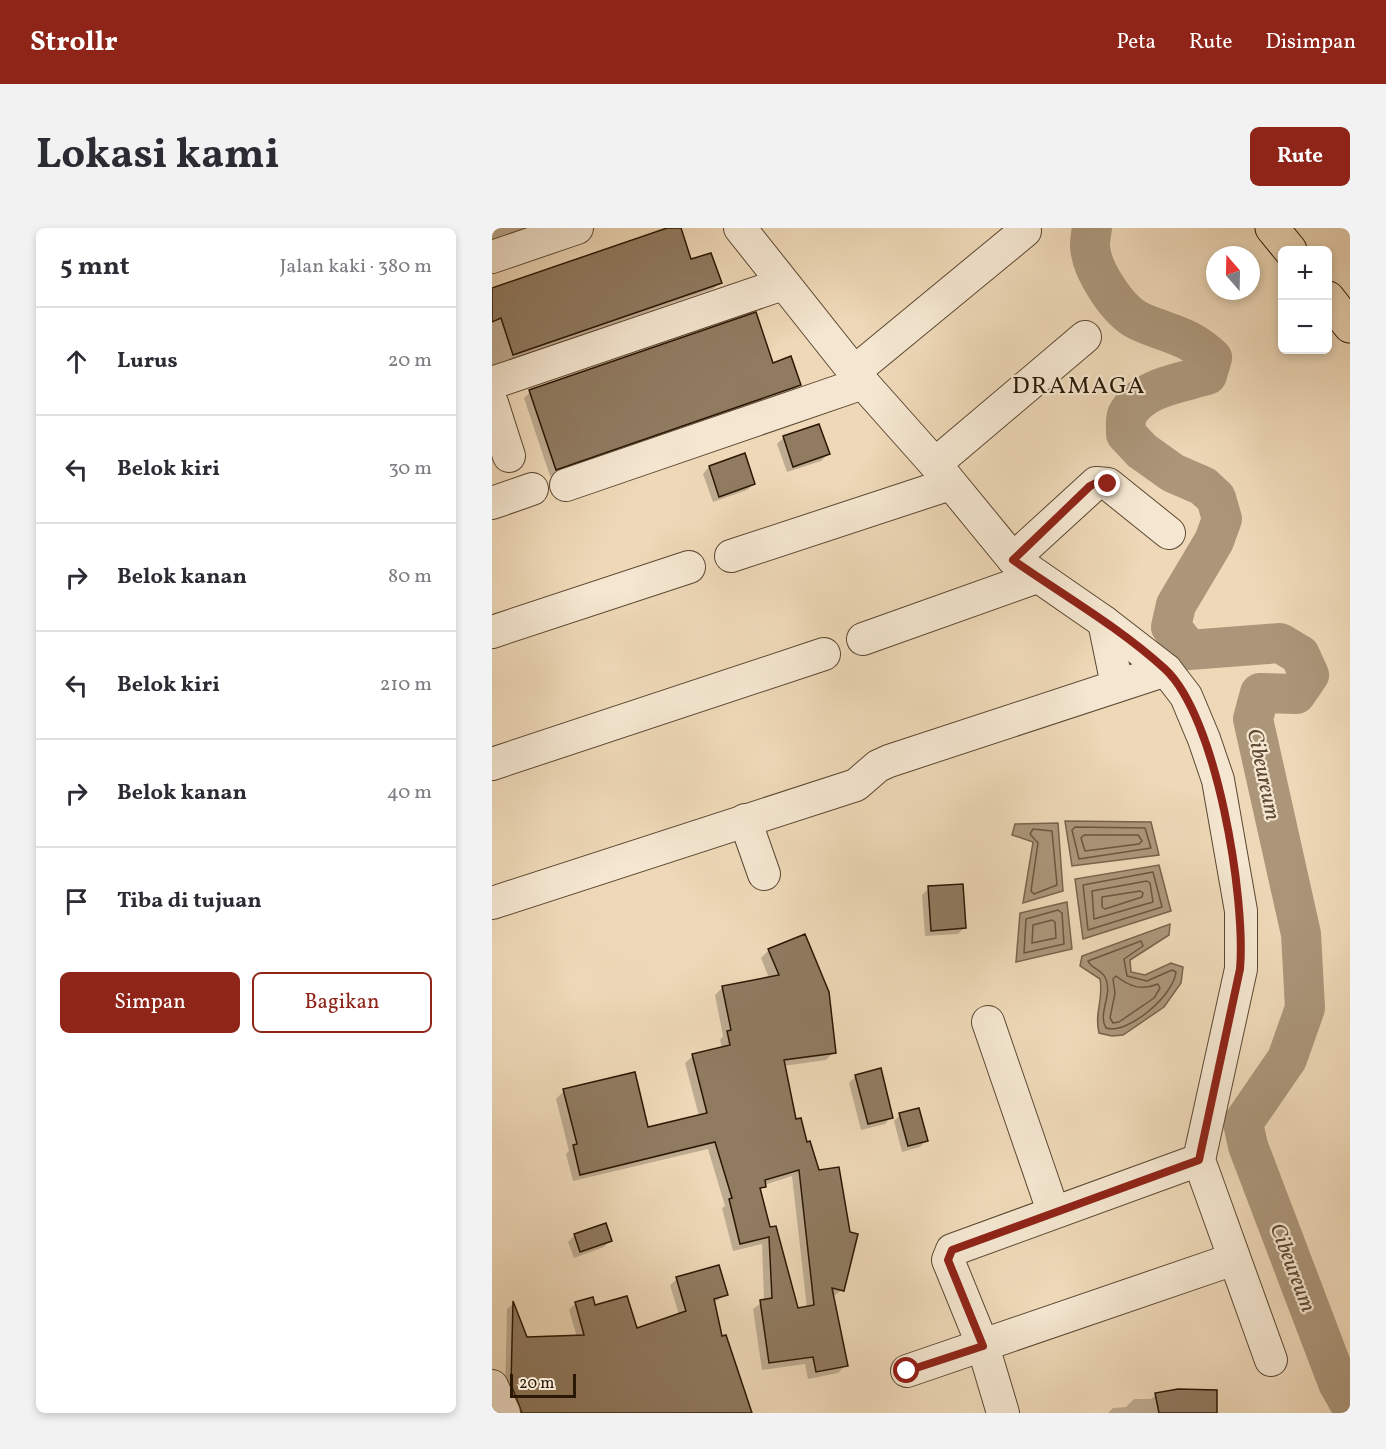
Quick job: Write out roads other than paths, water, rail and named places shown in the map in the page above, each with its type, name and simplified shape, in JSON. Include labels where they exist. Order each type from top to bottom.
[{"type":"main road","points":[[1272,228],[1287,246]]},
{"type":"main road","points":[[1330,300],[1350,326]]},
{"type":"street","points":[[492,257],[577,228]]},
{"type":"street","points":[[740,228],[859,377],[1025,568],[1104,622],[1166,670],[1191,706],[1211,758],[1241,911],[1240,969],[1199,1160],[1271,1360]]},
{"type":"street","points":[[566,484],[859,377],[1024,231]]},
{"type":"street","points":[[492,383],[783,284]]},
{"type":"street","points":[[731,556],[943,474],[1085,337]]},
{"type":"street","points":[[492,403],[509,456]]},
{"type":"street","points":[[862,639],[1025,568],[1096,483],[1108,484],[1169,533]]},
{"type":"street","points":[[492,502],[532,489]]},
{"type":"street","points":[[492,632],[689,567]]},
{"type":"street","points":[[1104,622],[1117,685]]},
{"type":"street","points":[[492,764],[824,654]]},
{"type":"street","points":[[492,903],[856,785],[878,766],[889,761],[1166,670]]},
{"type":"street","points":[[745,820],[764,874]]},
{"type":"street","points":[[988,1022],[1053,1211]]},
{"type":"street","points":[[1003,1413],[983,1346],[948,1260],[952,1250],[1053,1211],[1199,1160]]},
{"type":"street","points":[[907,1371],[1234,1260]]},
{"type":"street","points":[[492,1386],[504,1413]]},
{"type":"water","points":[[1065,821],[1151,822],[1159,855],[1072,866]]},
{"type":"water","points":[[1058,823],[1063,891],[1023,903],[1033,842],[1012,835],[1015,824]]},
{"type":"water","points":[[1159,865],[1171,911],[1083,939],[1075,879]]},
{"type":"water","points":[[1067,902],[1072,949],[1016,962],[1020,913]]},
{"type":"water","points":[[1170,924],[1169,935],[1130,960],[1131,972],[1145,975],[1171,963],[1183,967],[1181,983],[1164,1007],[1123,1035],[1112,1036],[1099,1033],[1100,979],[1080,966],[1082,956]]},
{"type":"waterway","name":"Cibeureum","points":[[1092,228],[1090,246],[1095,266],[1107,289],[1123,308],[1139,321],[1195,344],[1212,358],[1207,375],[1152,392],[1133,406],[1126,419],[1126,434],[1142,451],[1173,473],[1203,486],[1216,498],[1222,519],[1214,541],[1176,605],[1171,627],[1189,650],[1280,643],[1300,655],[1309,675],[1296,694],[1260,693],[1253,719],[1301,934],[1305,1008],[1287,1059],[1243,1123],[1248,1146],[1338,1383],[1350,1404]]},
{"type":"district","name":"DRAMAGA","points":[[1079,385]]}]
